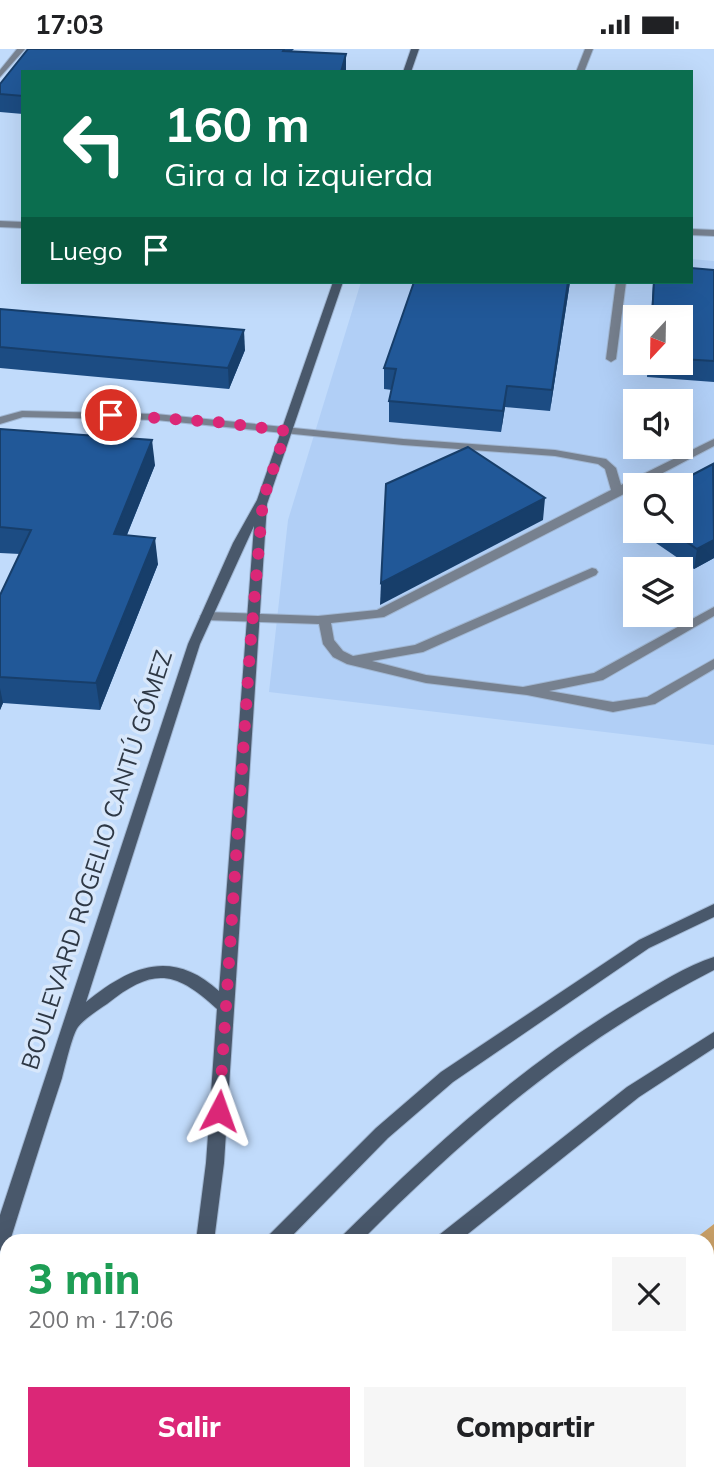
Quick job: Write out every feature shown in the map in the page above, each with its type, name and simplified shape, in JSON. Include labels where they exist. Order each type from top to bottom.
[{"type":"street","points":[[407,70],[415,49]]},
{"type":"street","name":"BOULEVARD ROGELIO CANTÚ GÓMEZ","points":[[3,1234],[194,644],[239,543],[263,500],[337,284]]},
{"type":"street","name":"BOULEVARD ROGELIO CANTÚ GÓMEZ","points":[[206,1234],[215,1163],[263,500]]},
{"type":"street","points":[[282,1234],[382,1133],[447,1077],[644,944],[714,910]]},
{"type":"street","points":[[356,1234],[447,1145],[557,1054],[671,983],[714,963]]},
{"type":"street","points":[[72,1024],[130,978],[149,972],[173,971],[188,976],[202,984],[226,1007]]},
{"type":"street","points":[[454,1234],[633,1092],[714,1039]]},
{"type":"lane","points":[[0,75],[21,49]]},
{"type":"lane","points":[[581,70],[589,49]]},
{"type":"lane","points":[[0,223],[21,225]]},
{"type":"lane","points":[[693,232],[714,233]]},
{"type":"lane","points":[[611,359],[621,284]]},
{"type":"lane","points":[[0,421],[22,414],[168,418],[587,457],[602,461],[610,468],[618,493]]},
{"type":"lane","points":[[206,616],[324,619],[380,614],[714,442]]},
{"type":"lane","points":[[352,661],[418,649],[592,572]]},
{"type":"lane","points":[[523,691],[598,677],[714,611]]},
{"type":"lane","points":[[324,619],[328,641],[338,655],[352,661],[426,679],[523,691],[613,707],[650,701],[714,663]]},
{"type":"shaded area","points":[[693,259],[714,261],[714,745],[269,692],[288,520],[360,284],[693,284]]},
{"type":"shaded area","points":[[714,1224],[714,1234],[701,1234]]},
{"type":"building","points":[[28,49],[284,49],[283,51],[346,54],[342,70],[21,70],[21,96],[0,94],[0,84]]},
{"type":"building","points":[[693,268],[714,270],[714,361],[693,360],[693,305],[653,305],[654,284],[693,284]]},
{"type":"building","points":[[413,284],[568,284],[552,390],[507,386],[503,411],[389,401],[396,369],[384,368]]},
{"type":"building","points":[[0,309],[244,330],[228,368],[0,347]]},
{"type":"building","points":[[0,429],[152,440],[114,534],[155,538],[96,683],[0,677],[0,595],[31,530],[0,527]]},
{"type":"building","points":[[468,447],[545,498],[381,583],[386,484]]},
{"type":"building","points":[[713,464],[714,540],[697,549],[688,543],[693,543],[693,474]]},
{"type":"route","points":[[111,415],[217,422],[286,431],[263,500],[250,649],[219,1111]]}]
